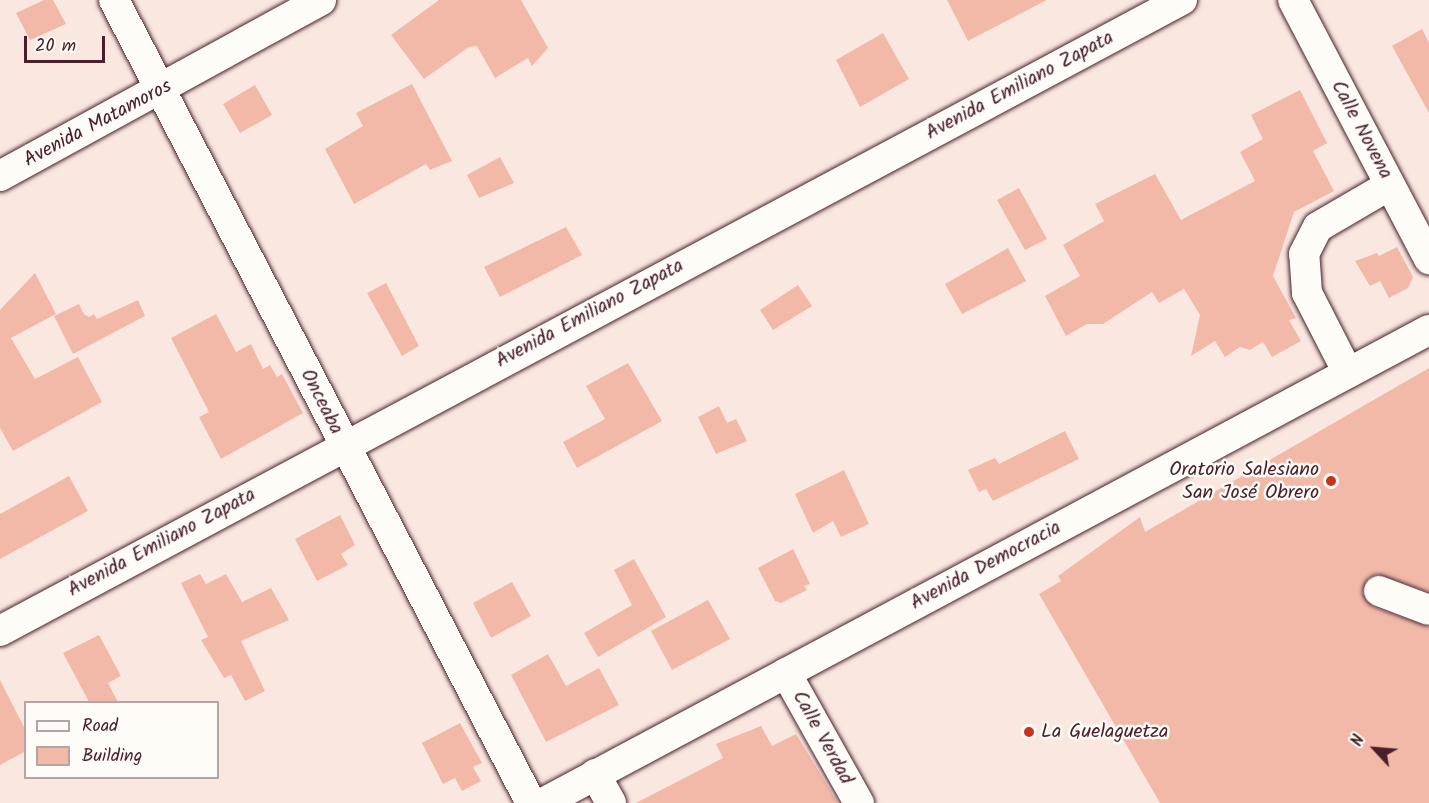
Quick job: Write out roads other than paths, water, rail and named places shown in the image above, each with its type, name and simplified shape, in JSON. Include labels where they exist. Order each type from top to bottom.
[{"type":"street","name":"Onceaba","points":[[114,0],[343,445],[531,803]]},
{"type":"street","name":"Avenida Matamoros","points":[[0,176],[161,91],[321,0]]},
{"type":"street","name":"Avenida Emiliano Zapata","points":[[0,631],[343,445],[1182,0]]},
{"type":"street","name":"Calle Novena","points":[[1293,0],[1429,259]]},
{"type":"street","points":[[1348,373],[1307,293],[1304,254],[1318,227],[1390,185]]},
{"type":"street","name":"Avenida Democracia","points":[[543,803],[1429,330]]},
{"type":"street","points":[[1379,591],[1429,610]]},
{"type":"street","name":"Calle Verdad","points":[[786,673],[859,803]]},
{"type":"street","points":[[595,774],[611,803]]},
{"type":"place","name":"Oratorio Salesiano San José Obrero","points":[[1331,481]]},
{"type":"place","name":"La Guelaguetza","points":[[1029,732]]}]
